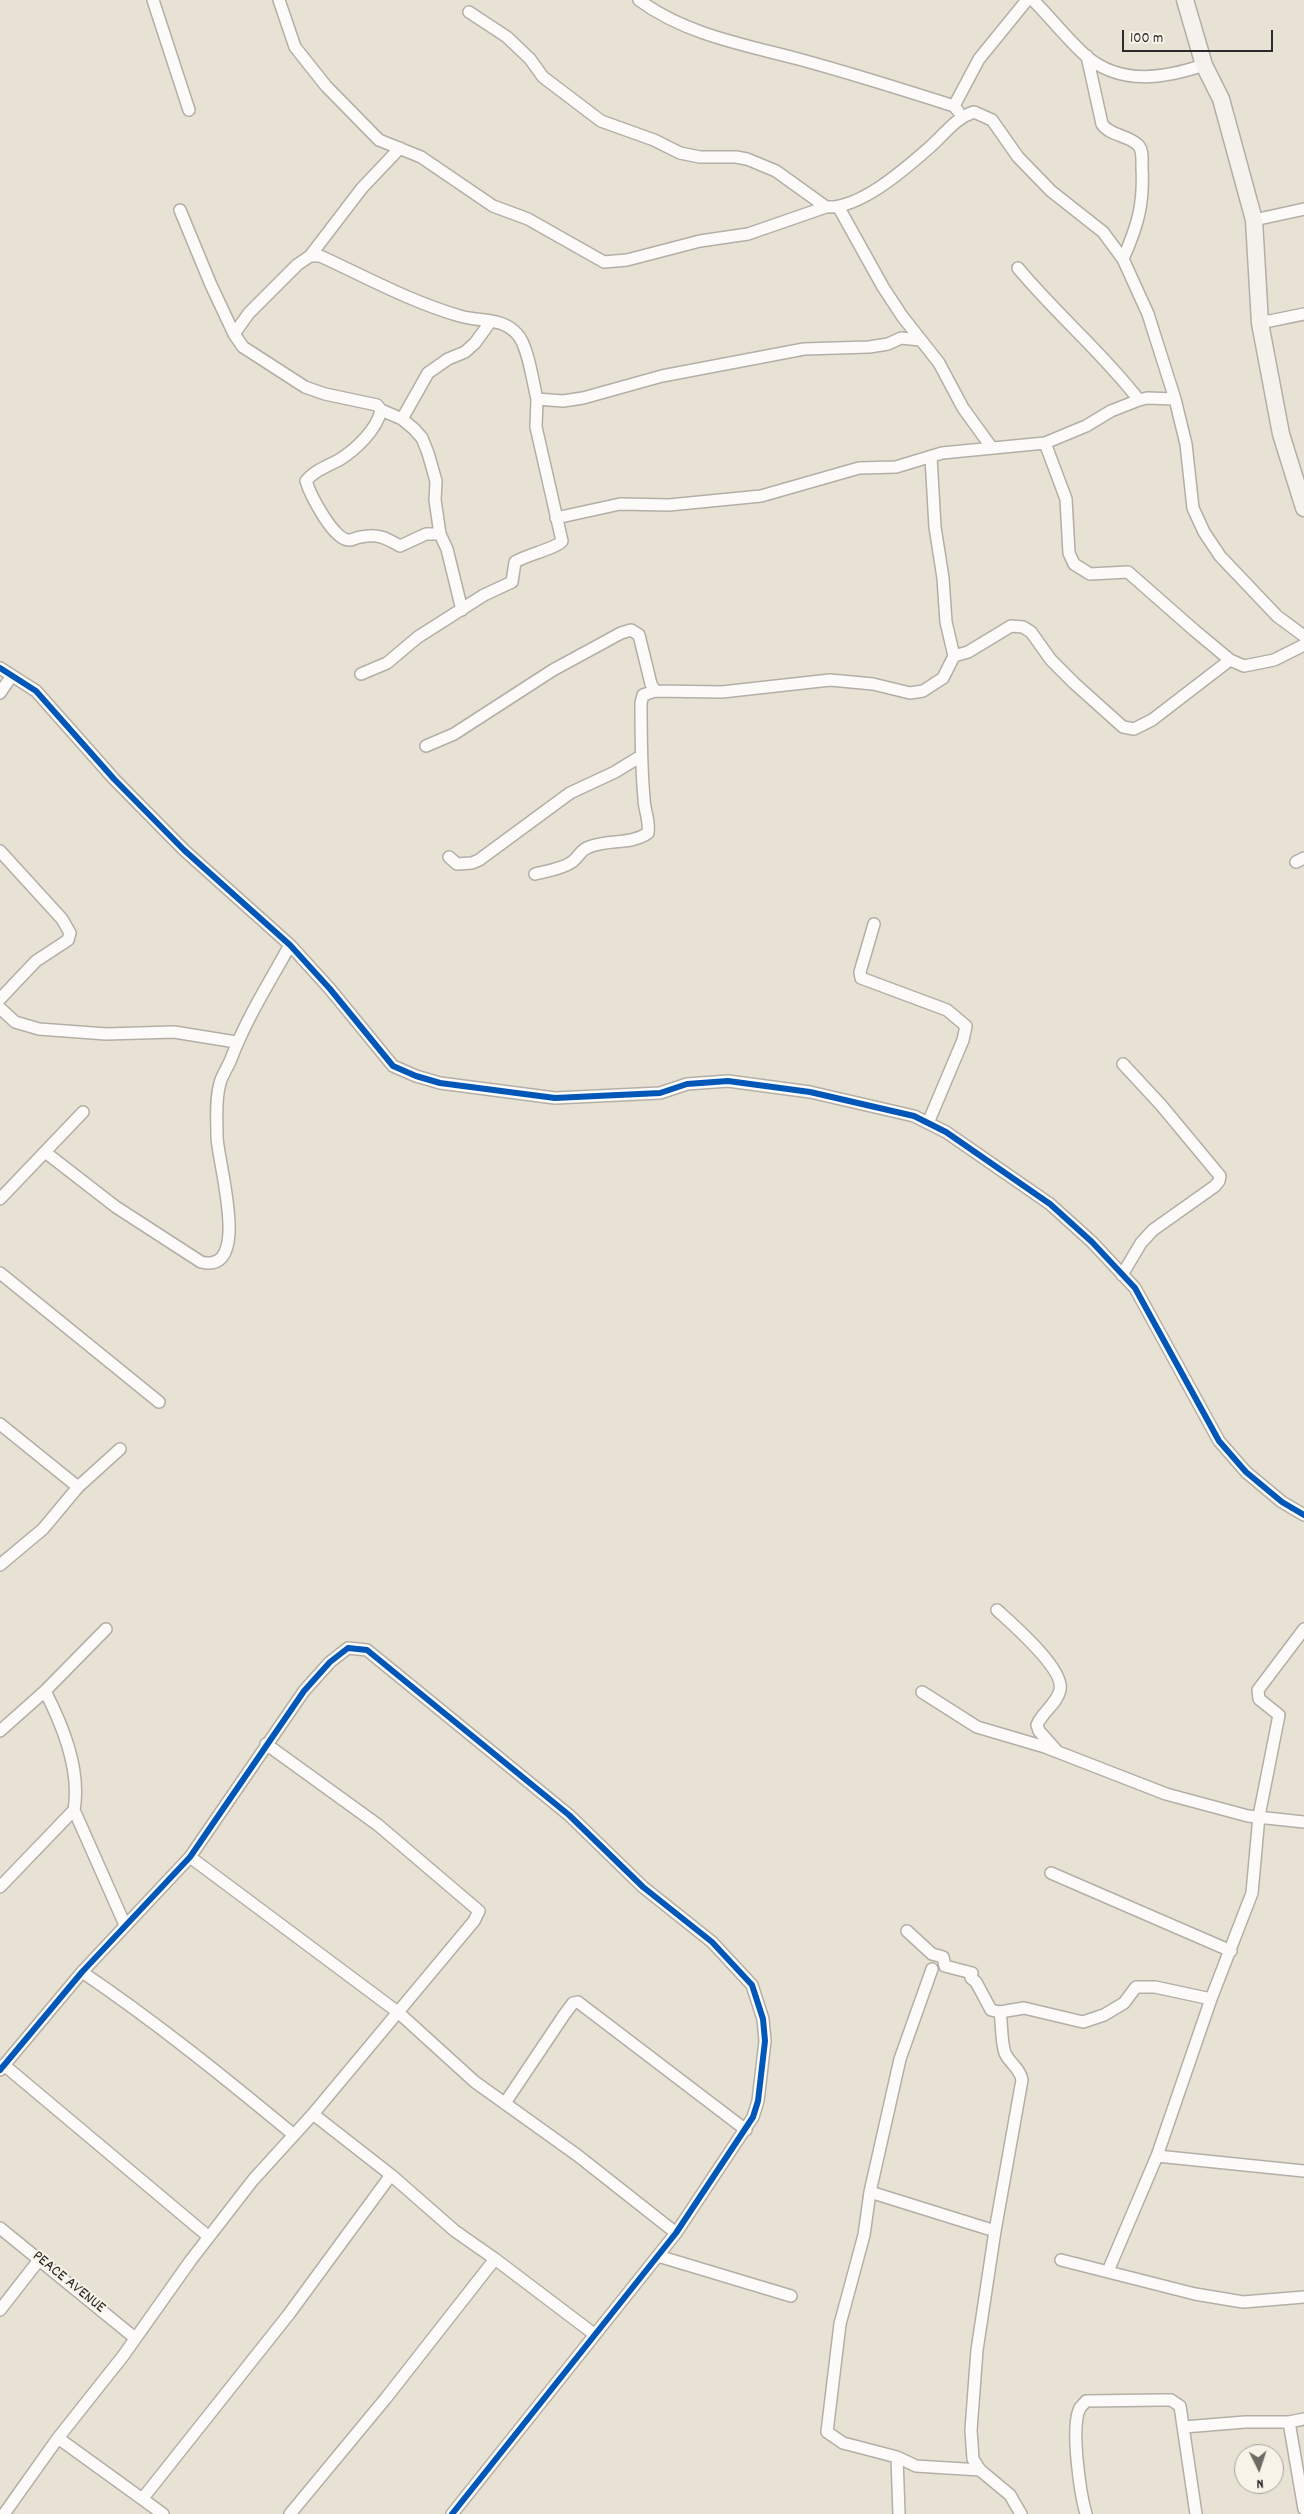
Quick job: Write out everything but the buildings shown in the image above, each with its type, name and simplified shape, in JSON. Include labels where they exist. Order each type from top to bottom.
[{"type":"street","points":[[153,0],[189,110]]},
{"type":"street","points":[[279,0],[295,47],[326,86],[379,140],[421,157],[493,206],[528,219],[604,262],[627,260],[700,241],[748,234],[826,207],[839,208],[871,193],[908,165],[962,116],[974,112],[992,120],[1018,157],[1051,190],[1102,232],[1123,259],[1148,314],[1175,399],[1186,444],[1193,508],[1204,532],[1220,556],[1276,616],[1304,636]]},
{"type":"street","points":[[639,0],[673,20],[711,36],[906,90],[954,106],[962,116]]},
{"type":"street","points":[[954,106],[979,59],[1027,0]]},
{"type":"street","points":[[1033,0],[1087,56],[1107,70],[1129,76],[1150,78],[1204,65]]},
{"type":"street","points":[[1185,0],[1204,65],[1221,99],[1254,220],[1260,323],[1281,434],[1304,508]]},
{"type":"street","points":[[469,12],[508,38],[530,60],[543,78],[601,121],[654,140],[680,153],[700,157],[736,157],[776,171],[826,207]]},
{"type":"street","points":[[1087,56],[1102,124],[1105,129],[1136,142],[1141,148],[1143,192],[1141,214],[1123,259]]},
{"type":"street","points":[[234,334],[249,313],[297,264],[310,256],[362,188],[400,148]]},
{"type":"street","points":[[839,208],[902,316],[939,363],[962,408],[992,448]]},
{"type":"street","points":[[1254,220],[1304,209]]},
{"type":"street","points":[[180,210],[234,334],[243,347],[305,387],[325,394],[377,405],[380,410],[402,419],[422,438],[434,467],[440,534],[447,548],[462,610]]},
{"type":"street","points":[[310,256],[320,256],[428,305],[461,317],[491,321],[509,326],[518,335],[523,344],[537,399],[536,427],[562,541],[559,545],[534,552],[515,562],[512,582],[484,595],[418,637],[387,663],[361,674]]},
{"type":"street","points":[[1018,268],[1045,301],[1120,374],[1139,400]]},
{"type":"street","points":[[1260,323],[1304,314]]},
{"type":"street","points":[[901,338],[902,316]]},
{"type":"street","points":[[402,419],[428,373],[448,359],[465,352],[475,343],[491,321]]},
{"type":"street","points":[[537,399],[563,401],[583,398],[662,376],[772,357],[804,349],[869,347],[888,344],[901,338],[920,340]]},
{"type":"street","points":[[556,518],[620,504],[668,506],[768,495],[843,471],[860,468],[896,467],[942,453],[1045,442],[1086,426],[1111,411],[1139,400],[1175,399]]},
{"type":"street","points":[[380,410],[376,424],[356,446],[342,458],[312,474],[306,481],[309,490],[332,530],[342,539],[349,541],[373,535],[386,537],[400,546],[426,534],[440,534]]},
{"type":"street","points":[[1045,442],[1066,499],[1069,553],[1074,564],[1090,574],[1128,572],[1230,660],[1244,666],[1274,660],[1304,645]]},
{"type":"street","points":[[535,874],[567,865],[574,860],[579,852],[589,847],[640,838],[648,833],[649,824],[644,801],[641,756],[641,703],[643,695],[656,691],[722,692],[830,680],[873,684],[910,693],[923,691],[944,678],[954,656],[946,622],[943,578],[935,527],[931,457]]},
{"type":"street","points":[[954,656],[968,652],[1011,626],[1023,626],[1031,632],[1051,660],[1074,683],[1122,727],[1134,729],[1152,720],[1230,660]]},
{"type":"street","points":[[426,746],[454,734],[552,670],[626,631],[631,630],[638,635],[651,684],[656,691]]},
{"type":"street","points":[[0,668],[11,677],[36,691],[114,779],[184,850],[290,945],[330,989],[393,1066],[416,1076],[440,1083],[555,1098],[660,1093],[687,1084],[728,1081],[810,1092],[914,1116],[946,1132],[1050,1204],[1092,1242],[1135,1288],[1219,1441],[1246,1472],[1282,1502],[1304,1515]]},
{"type":"street","points":[[0,694],[11,677]]},
{"type":"street","points":[[449,857],[457,864],[479,860],[570,793],[615,772],[641,756]]},
{"type":"street","points":[[0,851],[62,919],[70,933],[68,940],[36,961],[0,999]]},
{"type":"street","points":[[874,924],[860,972],[861,978],[946,1010],[966,1026],[964,1040],[928,1123]]},
{"type":"street","points":[[45,1152],[116,1207],[201,1262],[215,1262],[223,1258],[227,1251],[230,1232],[219,1158],[217,1098],[220,1083],[236,1042],[290,945]]},
{"type":"street","points":[[0,1008],[15,1022],[39,1029],[106,1034],[174,1032],[236,1042]]},
{"type":"street","points":[[1122,1275],[1141,1243],[1152,1230],[1214,1186],[1219,1181],[1220,1176],[1161,1105],[1123,1064]]},
{"type":"street","points":[[0,1199],[83,1112]]},
{"type":"street","points":[[0,1273],[159,1402]]},
{"type":"street","points":[[0,1424],[78,1487]]},
{"type":"street","points":[[0,1564],[43,1529],[78,1487],[120,1449]]},
{"type":"street","points":[[997,1610],[1044,1656],[1059,1680],[1061,1687],[1058,1696],[1037,1725],[1039,1731],[1057,1752]]},
{"type":"street","points":[[1108,2271],[1157,2156],[1211,1999],[1232,1951],[1252,1893],[1259,1816],[1279,1715],[1259,1699],[1258,1690],[1265,1678],[1304,1629]]},
{"type":"street","points":[[0,1731],[45,1691],[106,1630]]},
{"type":"street","points":[[209,2237],[2,2067],[82,1972],[190,1857],[304,1691],[330,1662],[348,1648],[367,1650],[569,1816],[643,1887],[712,1942],[752,1985],[763,2019],[765,2041],[758,2101],[746,2130],[676,2233],[452,2514]]},
{"type":"street","points":[[0,1887],[74,1810],[77,1793],[70,1757],[54,1709],[45,1691]]},
{"type":"street","points":[[922,1692],[977,1727],[1057,1752],[1166,1794],[1248,1816],[1304,1822]]},
{"type":"street","points":[[4,2514],[58,2438],[156,2313],[209,2237],[253,2180],[314,2114],[399,2014],[474,1921],[479,1912],[478,1909],[378,1826],[266,1744]]},
{"type":"street","points":[[74,1810],[126,1925]]},
{"type":"street","points":[[190,1857],[399,2014],[475,2082],[577,2155],[676,2233]]},
{"type":"street","points":[[1050,1873],[1232,1951]]},
{"type":"street","points":[[907,1931],[932,1954],[942,1958],[946,1966],[972,1973],[971,1978],[991,2010],[1000,2012],[1024,2008],[1083,2022],[1104,2015],[1124,2003],[1136,1987],[1155,1987],[1211,1999]]},
{"type":"street","points":[[932,1969],[900,2059],[870,2192],[864,2235],[840,2324],[828,2432],[843,2443],[897,2457],[916,2466],[980,2470]]},
{"type":"street","points":[[82,1972],[126,2002],[204,2061],[294,2135]]},
{"type":"street","points":[[506,2103],[564,2015],[573,2003],[578,2002],[746,2130]]},
{"type":"street","points":[[1000,2012],[1005,2051],[1010,2062],[1020,2070],[1022,2080],[995,2231],[977,2350],[971,2430],[973,2459],[980,2470],[1010,2495],[1021,2514]]},
{"type":"street","points":[[314,2114],[391,2175],[455,2232],[495,2259],[594,2334]]},
{"type":"street","points":[[1157,2156],[1304,2171]]},
{"type":"street","points":[[143,2498],[288,2314],[391,2175]]},
{"type":"street","points":[[870,2192],[995,2231]]},
{"type":"street","name":"PEACE AVENUE","points":[[0,2228],[135,2338]]},
{"type":"street","points":[[658,2256],[791,2296]]},
{"type":"street","points":[[290,2514],[386,2398],[495,2259]]},
{"type":"street","points":[[0,2310],[40,2260]]},
{"type":"street","points":[[1061,2260],[1195,2294],[1243,2302],[1304,2297]]},
{"type":"street","points":[[1086,2514],[1078,2482],[1077,2421],[1079,2409],[1086,2401],[1172,2400],[1180,2406],[1184,2427],[1184,2446],[1196,2514]]},
{"type":"street","points":[[1184,2427],[1245,2422],[1289,2422],[1304,2419]]},
{"type":"street","points":[[1289,2422],[1304,2509]]},
{"type":"street","points":[[58,2438],[163,2514]]},
{"type":"street","points":[[897,2457],[898,2514]]},
{"type":"cycle path","points":[[0,668],[36,691],[114,779],[184,850],[290,945],[330,989],[393,1066],[416,1076],[440,1083],[555,1098],[660,1093],[687,1084],[728,1081],[810,1092],[914,1116],[946,1132],[1050,1204],[1092,1242],[1135,1288],[1219,1441],[1246,1472],[1282,1502],[1304,1515]]},
{"type":"cycle path","points":[[0,2070],[82,1972],[190,1857],[304,1691],[330,1662],[348,1648],[367,1650],[569,1815],[643,1887],[712,1942],[752,1985],[763,2019],[765,2041],[758,2101],[753,2117],[676,2233],[452,2514]]}]
